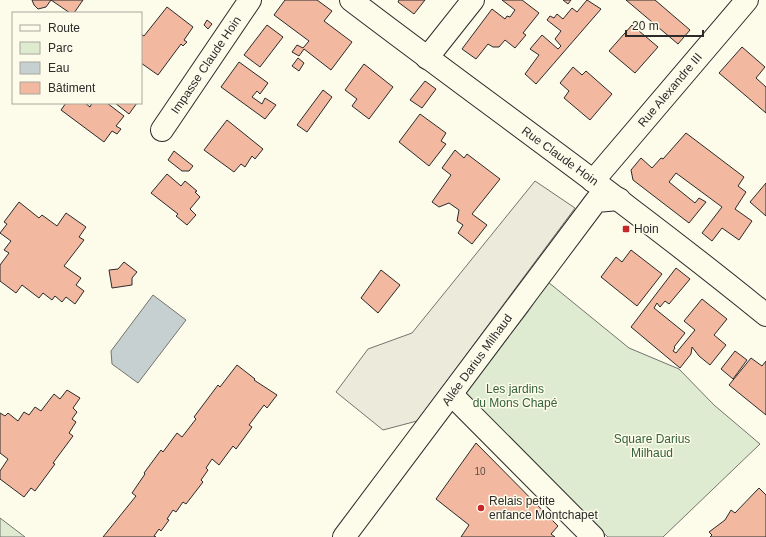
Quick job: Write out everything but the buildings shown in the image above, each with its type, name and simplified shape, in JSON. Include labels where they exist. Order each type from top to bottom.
[{"type":"street","name":"Impasse Claude Hoin","points":[[162,130],[250,0]]},
{"type":"street","name":"Rue Claude Hoin","points":[[351,0],[764,308]]},
{"type":"street","points":[[427,58],[473,0]]},
{"type":"street","name":"Rue Alexandre III","points":[[593,181],[746,0]]},
{"type":"street","name":"Allée Darius Milhaud","points":[[344,537],[596,201],[619,199]]},
{"type":"street","points":[[452,395],[593,537]]},
{"type":"green space","name":"Square Darius Milhaud","points":[[548,282],[629,348],[679,369],[714,405],[760,444],[663,537],[608,537],[537,475],[462,397],[527,313]]},
{"type":"green space","points":[[0,518],[25,537],[0,537]]},
{"type":"shaded area","points":[[535,181],[575,208],[417,421],[383,430],[336,392],[368,349],[412,333]]},
{"type":"water","points":[[153,295],[186,320],[138,383],[112,364],[111,351]]},
{"type":"place","name":"Hoin","points":[[626,229]]},
{"type":"place","name":"Relais petite enfance Montchapet","points":[[481,508]]},
{"type":"park label","name":"Les jardins du Mons Chapé","points":[[515,396]]}]
